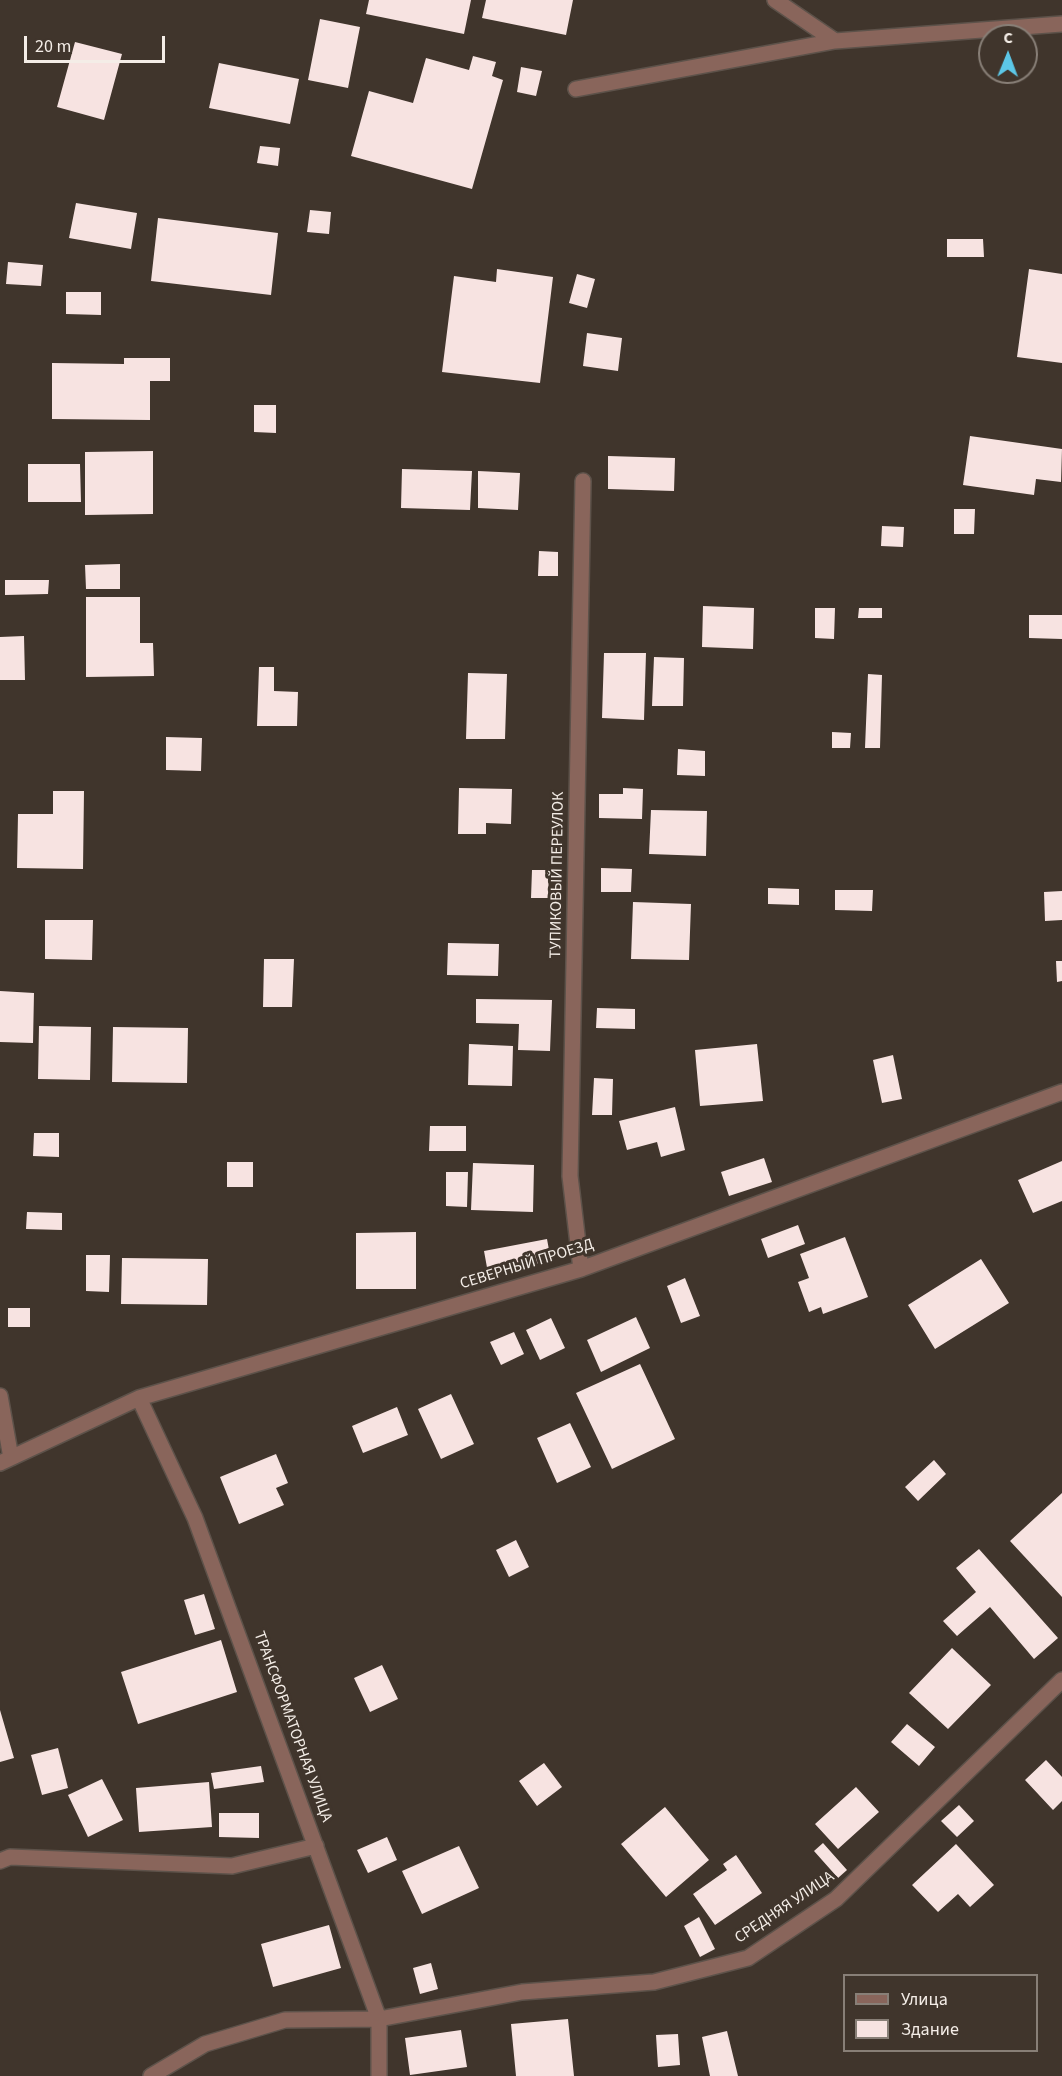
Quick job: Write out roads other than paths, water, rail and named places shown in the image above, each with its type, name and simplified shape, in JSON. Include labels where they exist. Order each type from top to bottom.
[{"type":"street","points":[[775,0],[836,41]]},
{"type":"street","points":[[576,89],[836,41],[1062,24]]},
{"type":"street","name":"ТУПИКОВЫЙ ПЕРЕУЛОК","points":[[581,1269],[570,1176],[583,481]]},
{"type":"street","name":"СЕВЕРНЫЙ ПРОЕЗД","points":[[6,1460],[139,1398],[581,1269],[1062,1092]]},
{"type":"street","points":[[0,1396],[6,1460]]},
{"type":"street","name":"ТРАНСФОРМАТОРНАЯ УЛИЦА","points":[[139,1398],[195,1518],[379,2019],[379,2076]]},
{"type":"street","name":"СРЕДНЯЯ УЛИЦА","points":[[151,2076],[205,2044],[285,2020],[379,2019],[522,1992],[654,1982],[748,1958],[836,1899],[1062,1680]]},
{"type":"street","points":[[0,1861],[10,1857],[232,1866],[316,1846]]}]
